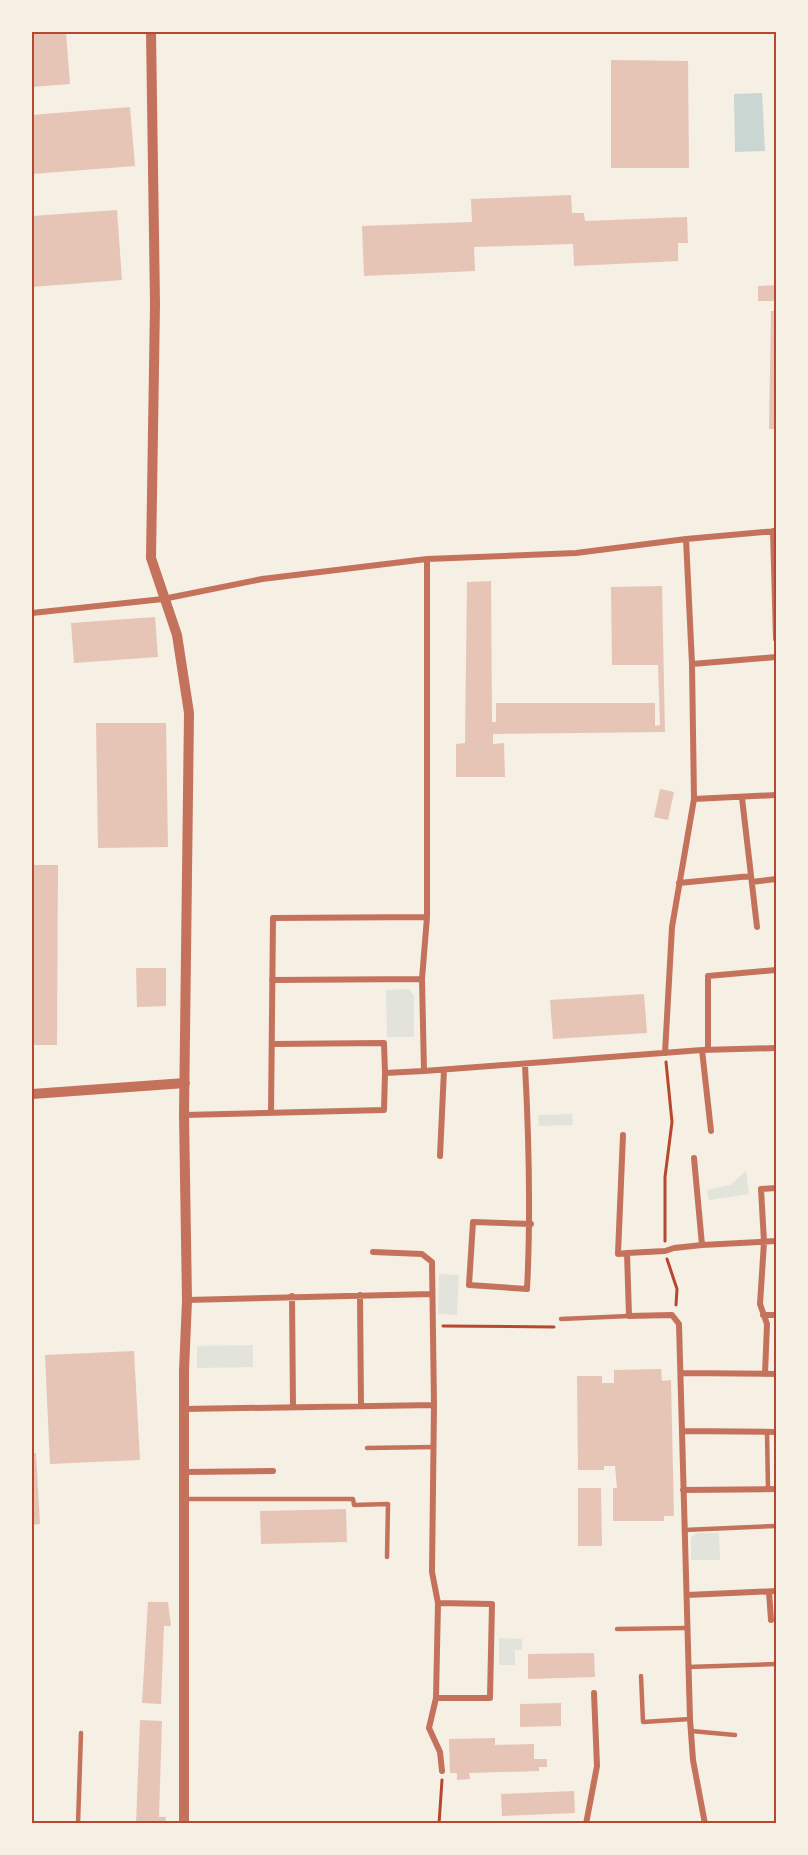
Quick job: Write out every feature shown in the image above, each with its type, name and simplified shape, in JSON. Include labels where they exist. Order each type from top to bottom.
[{"type":"street","points":[[151,32],[155,304],[151,558],[177,635],[189,713],[184,1115],[188,1300],[184,1409],[184,1824]]},
{"type":"street","points":[[32,613],[163,598],[262,579],[427,559],[576,553],[686,539],[775,531],[777,639]]},
{"type":"street","points":[[665,1053],[672,927],[694,799],[692,664],[686,539]]},
{"type":"street","points":[[424,1071],[422,979],[427,917],[427,559]]},
{"type":"street","points":[[692,664],[777,657]]},
{"type":"street","points":[[694,799],[777,795]]},
{"type":"street","points":[[742,798],[757,927]]},
{"type":"street","points":[[679,883],[777,879]]},
{"type":"street","points":[[272,1113],[273,918],[427,917]]},
{"type":"street","points":[[711,1131],[705,1049],[708,976],[777,970]]},
{"type":"street","points":[[272,981],[422,979]]},
{"type":"street","points":[[184,1115],[384,1110],[384,1043],[272,1044]]},
{"type":"street","points":[[385,1073],[525,1065],[705,1049],[777,1048]]},
{"type":"street","points":[[525,1065],[531,1224],[528,1289],[469,1285],[473,1222],[531,1224]]},
{"type":"street","points":[[440,1156],[444,1070]]},
{"type":"street","points":[[32,1094],[185,1083]]},
{"type":"street","points":[[623,1135],[618,1254],[665,1251],[702,1245],[777,1241]]},
{"type":"street","points":[[694,1158],[702,1245]]},
{"type":"street","points":[[765,1374],[766,1324],[760,1304],[764,1242],[761,1189],[777,1188]]},
{"type":"street","points":[[373,1252],[422,1254],[432,1262],[434,1404],[432,1572],[438,1603],[436,1698],[429,1728],[440,1752],[442,1771]]},
{"type":"street","points":[[627,1253],[628,1316],[672,1315],[679,1324],[690,1719],[693,1760],[705,1824]]},
{"type":"street","points":[[188,1300],[432,1294]]},
{"type":"street","points":[[360,1295],[361,1405]]},
{"type":"street","points":[[292,1296],[293,1407]]},
{"type":"street","points":[[763,1315],[777,1315]]},
{"type":"street","points":[[681,1374],[777,1374]]},
{"type":"street","points":[[184,1409],[434,1404]]},
{"type":"street","points":[[682,1431],[777,1432]]},
{"type":"street","points":[[184,1472],[273,1472]]},
{"type":"street","points":[[684,1490],[777,1489]]},
{"type":"street","points":[[687,1595],[773,1592],[771,1620]]},
{"type":"street","points":[[436,1698],[490,1698],[492,1604],[438,1603]]},
{"type":"street","points":[[586,1824],[597,1766],[594,1692]]},
{"type":"lane","points":[[561,1319],[628,1316]]},
{"type":"lane","points":[[767,1432],[768,1489]]},
{"type":"lane","points":[[367,1448],[434,1447]]},
{"type":"lane","points":[[184,1500],[353,1499],[354,1505],[388,1504],[387,1557]]},
{"type":"lane","points":[[684,1530],[777,1526]]},
{"type":"lane","points":[[618,1629],[687,1628]]},
{"type":"lane","points":[[688,1667],[777,1664]]},
{"type":"lane","points":[[641,1676],[643,1722],[690,1719]]},
{"type":"lane","points":[[691,1731],[735,1735]]},
{"type":"lane","points":[[78,1824],[81,1732]]},
{"type":"path","points":[[665,1053],[672,1122],[665,1177],[665,1251],[677,1290],[672,1315]]},
{"type":"path","points":[[433,1326],[559,1327],[561,1319]]},
{"type":"path","points":[[440,1824],[442,1771]]},
{"type":"shaded area","points":[[762,93],[765,151],[735,152],[734,94]]},
{"type":"shaded area","points":[[409,989],[414,996],[414,1037],[387,1037],[386,990]]},
{"type":"shaded area","points":[[572,1114],[573,1125],[539,1126],[538,1115]]},
{"type":"shaded area","points":[[746,1171],[749,1194],[709,1200],[707,1190],[730,1185]]},
{"type":"shaded area","points":[[439,1274],[459,1275],[457,1315],[438,1314]]},
{"type":"shaded area","points":[[253,1345],[253,1367],[197,1368],[197,1346]]},
{"type":"shaded area","points":[[697,1533],[719,1533],[720,1560],[691,1560],[691,1537]]},
{"type":"shaded area","points":[[499,1638],[522,1639],[522,1650],[515,1650],[515,1665],[499,1665]]},
{"type":"building","points":[[32,32],[66,32],[70,84],[32,87]]},
{"type":"building","points":[[611,60],[688,61],[689,168],[611,168]]},
{"type":"building","points":[[130,107],[135,166],[32,174],[32,115]]},
{"type":"building","points":[[571,195],[572,213],[584,213],[585,221],[687,217],[688,243],[678,243],[678,261],[574,266],[573,244],[474,247],[475,271],[364,276],[362,226],[472,222],[471,199]]},
{"type":"building","points":[[117,210],[122,280],[32,287],[32,216]]},
{"type":"building","points":[[776,285],[776,301],[758,301],[758,286]]},
{"type":"building","points":[[771,311],[776,311],[776,429],[769,429]]},
{"type":"building","points":[[491,581],[492,722],[496,722],[496,703],[655,703],[655,726],[660,725],[658,665],[612,665],[611,587],[662,586],[665,732],[493,734],[493,744],[504,743],[505,777],[456,777],[456,744],[465,743],[467,582]]},
{"type":"building","points":[[155,617],[158,657],[74,663],[71,623]]},
{"type":"building","points":[[96,723],[166,723],[168,847],[98,848]]},
{"type":"building","points":[[660,789],[674,792],[668,820],[654,817]]},
{"type":"building","points":[[32,865],[58,865],[57,1045],[32,1045]]},
{"type":"building","points":[[136,968],[166,968],[166,1006],[137,1007]]},
{"type":"building","points":[[644,994],[647,1033],[553,1039],[550,1000]]},
{"type":"building","points":[[134,1351],[140,1460],[50,1464],[45,1355]]},
{"type":"building","points":[[661,1369],[662,1381],[671,1380],[674,1516],[664,1516],[664,1521],[613,1521],[613,1488],[617,1488],[615,1466],[604,1466],[604,1470],[578,1470],[577,1376],[602,1376],[602,1383],[614,1383],[614,1370]]},
{"type":"building","points":[[32,1453],[36,1453],[40,1524],[32,1525]]},
{"type":"building","points":[[578,1488],[601,1488],[602,1546],[578,1546]]},
{"type":"building","points":[[346,1509],[347,1542],[261,1544],[260,1511]]},
{"type":"building","points":[[148,1602],[168,1602],[171,1626],[164,1626],[161,1704],[142,1703]]},
{"type":"building","points":[[594,1653],[595,1677],[528,1679],[528,1654]]},
{"type":"building","points":[[561,1703],[561,1726],[520,1727],[520,1704]]},
{"type":"building","points":[[140,1720],[162,1721],[159,1817],[166,1817],[165,1824],[136,1824]]},
{"type":"building","points":[[495,1738],[495,1745],[534,1744],[534,1759],[547,1759],[547,1767],[539,1767],[539,1771],[469,1773],[470,1779],[457,1780],[457,1773],[450,1773],[449,1739]]},
{"type":"building","points":[[574,1791],[575,1813],[502,1816],[501,1794]]}]
